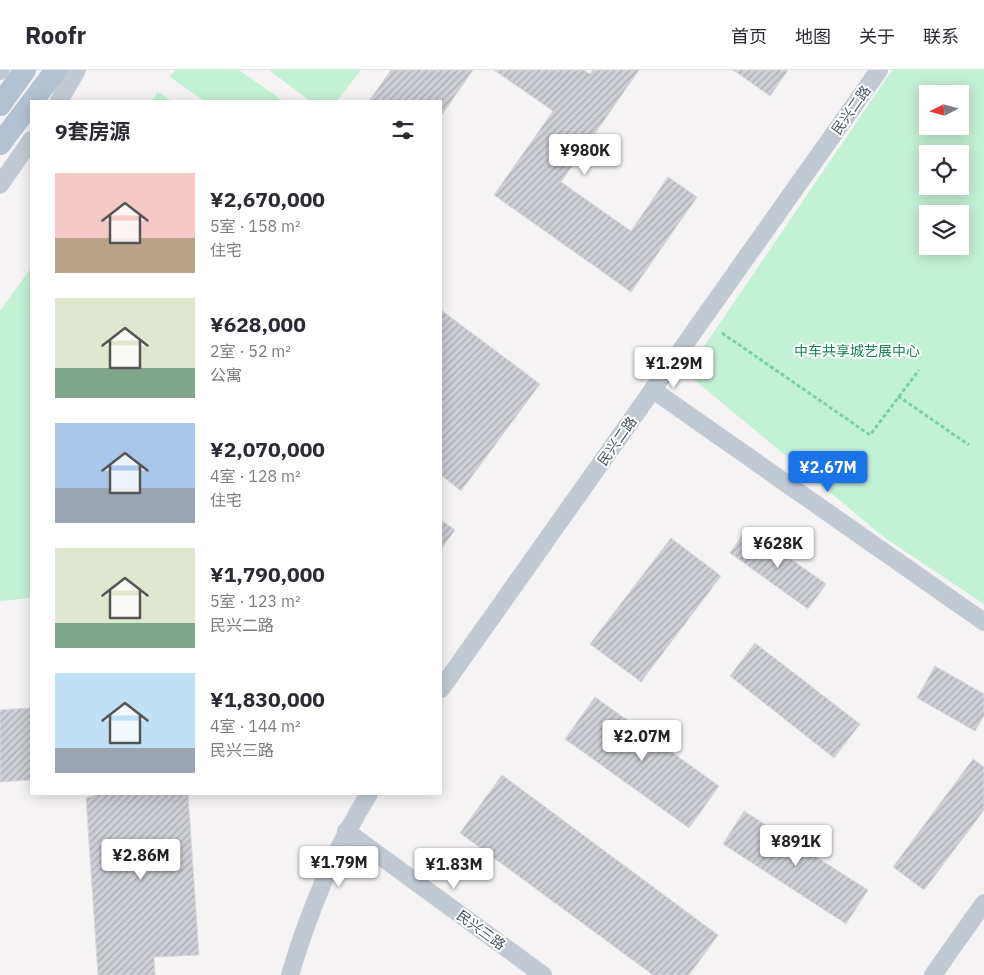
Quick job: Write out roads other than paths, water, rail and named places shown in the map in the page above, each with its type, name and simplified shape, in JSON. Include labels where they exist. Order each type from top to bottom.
[{"type":"main road","points":[[0,105],[25,70]]},
{"type":"main road","points":[[33,100],[56,70]]},
{"type":"main road","points":[[0,144],[30,104]]},
{"type":"street","points":[[60,100],[77,70]]},
{"type":"street","name":"民兴二路","points":[[442,689],[879,70]]},
{"type":"street","points":[[0,185],[30,141]]},
{"type":"street","points":[[654,390],[984,622]]},
{"type":"street","points":[[290,975],[304,927],[346,831],[368,795]]},
{"type":"street","name":"民兴三路","points":[[346,831],[543,975]]},
{"type":"street","points":[[933,975],[984,903]]},
{"type":"park label","name":"中车共享城艺展中心","points":[[857,351]]}]
